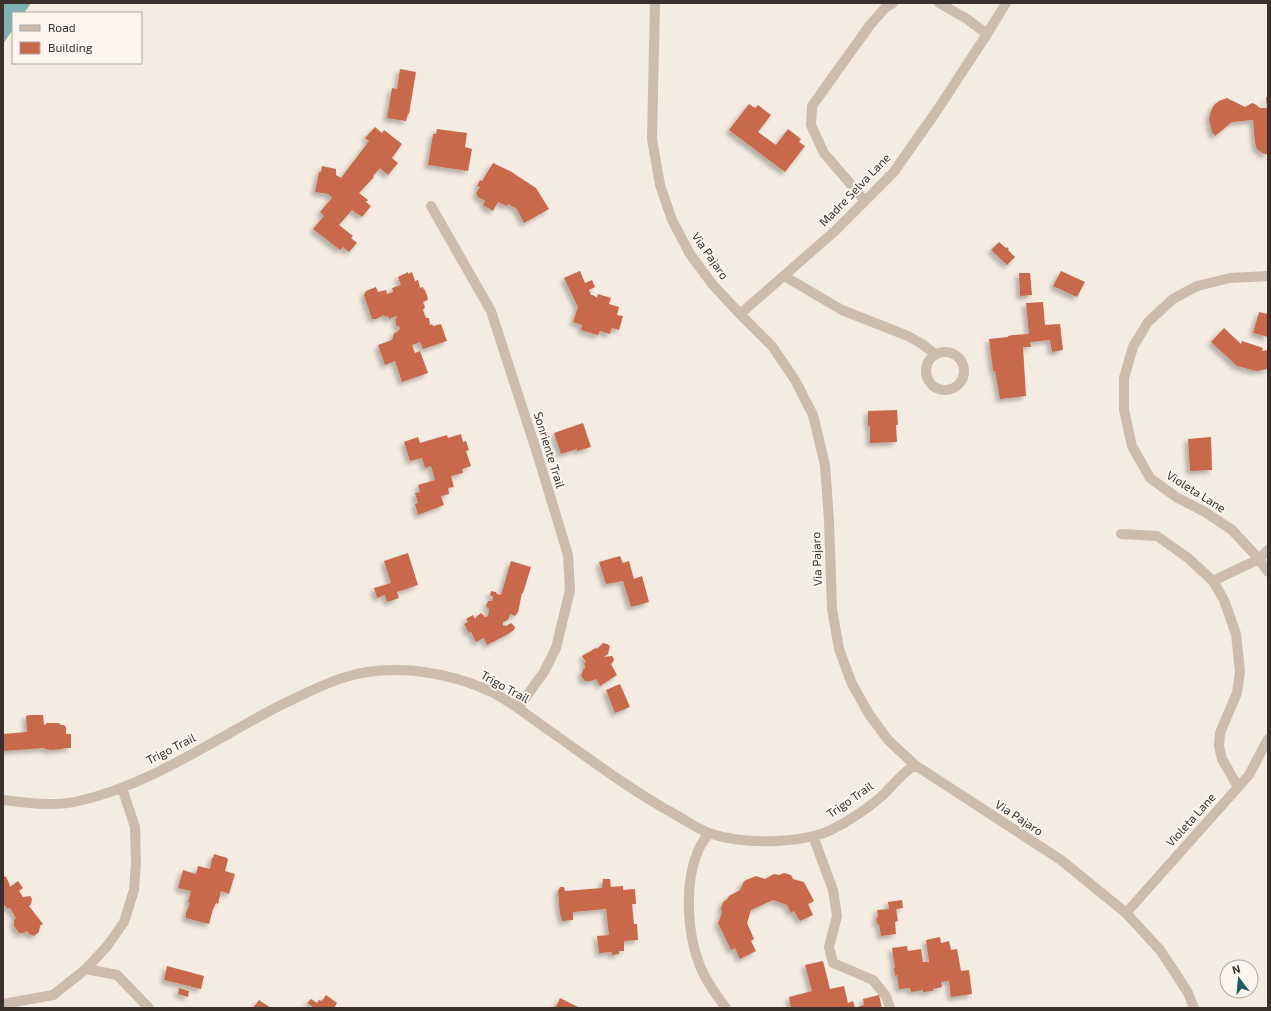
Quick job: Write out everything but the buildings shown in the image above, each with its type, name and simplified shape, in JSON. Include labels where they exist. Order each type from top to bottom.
[{"type":"street","name":"Via Pajaro","points":[[655,3],[652,139],[660,185],[672,220],[690,254],[713,285],[772,346],[795,380],[813,415],[825,465],[829,520],[832,609],[839,649],[852,684],[869,714],[888,740],[915,765],[1061,860],[1126,913],[1160,950],[1188,993],[1194,1008]]},
{"type":"street","points":[[865,201],[824,153],[811,125],[812,106],[870,25],[885,8],[893,3]]},
{"type":"street","points":[[939,3],[967,19],[987,34]]},
{"type":"street","name":"Madre Selva Lane","points":[[740,314],[835,231],[893,173],[938,108],[1006,3]]},
{"type":"street","name":"Sonriente Trail","points":[[432,206],[491,311],[568,554],[570,590],[556,648],[544,672],[518,708]]},
{"type":"street","points":[[784,276],[842,310],[908,336],[935,354]]},
{"type":"street","name":"Violeta Lane","points":[[1268,276],[1230,278],[1197,286],[1173,299],[1148,322],[1133,347],[1124,378],[1124,410],[1132,446],[1150,478],[1176,497],[1205,512],[1232,530],[1259,559],[1268,572]]},
{"type":"street","points":[[1121,534],[1157,536],[1188,558],[1213,581],[1224,600],[1236,634],[1240,672],[1237,693],[1220,733],[1219,746],[1222,758],[1238,787]]},
{"type":"street","points":[[1213,581],[1259,559],[1268,550]]},
{"type":"street","name":"Trigo Trail","points":[[3,800],[35,804],[78,802],[122,788],[165,768],[322,685],[346,676],[382,670],[414,671],[442,675],[468,682],[495,694],[518,708],[657,804],[709,833],[739,841],[765,842],[798,840],[830,830],[853,818],[880,797],[905,772],[915,765]]},
{"type":"street","name":"Violeta Lane","points":[[1126,913],[1248,775],[1268,739]]},
{"type":"street","points":[[3,1004],[53,995],[86,969],[108,945],[124,922],[134,890],[135,827],[122,788]]},
{"type":"street","points":[[709,833],[698,850],[693,865],[689,907],[694,948],[700,967],[726,1008]]},
{"type":"street","points":[[813,836],[833,890],[837,916],[829,947],[833,963],[873,980],[886,996],[890,1008]]},
{"type":"street","points":[[86,969],[117,975],[149,1008]]},
{"type":"water","points":[[3,3],[31,3],[25,12],[12,12],[12,30],[3,44]]}]
